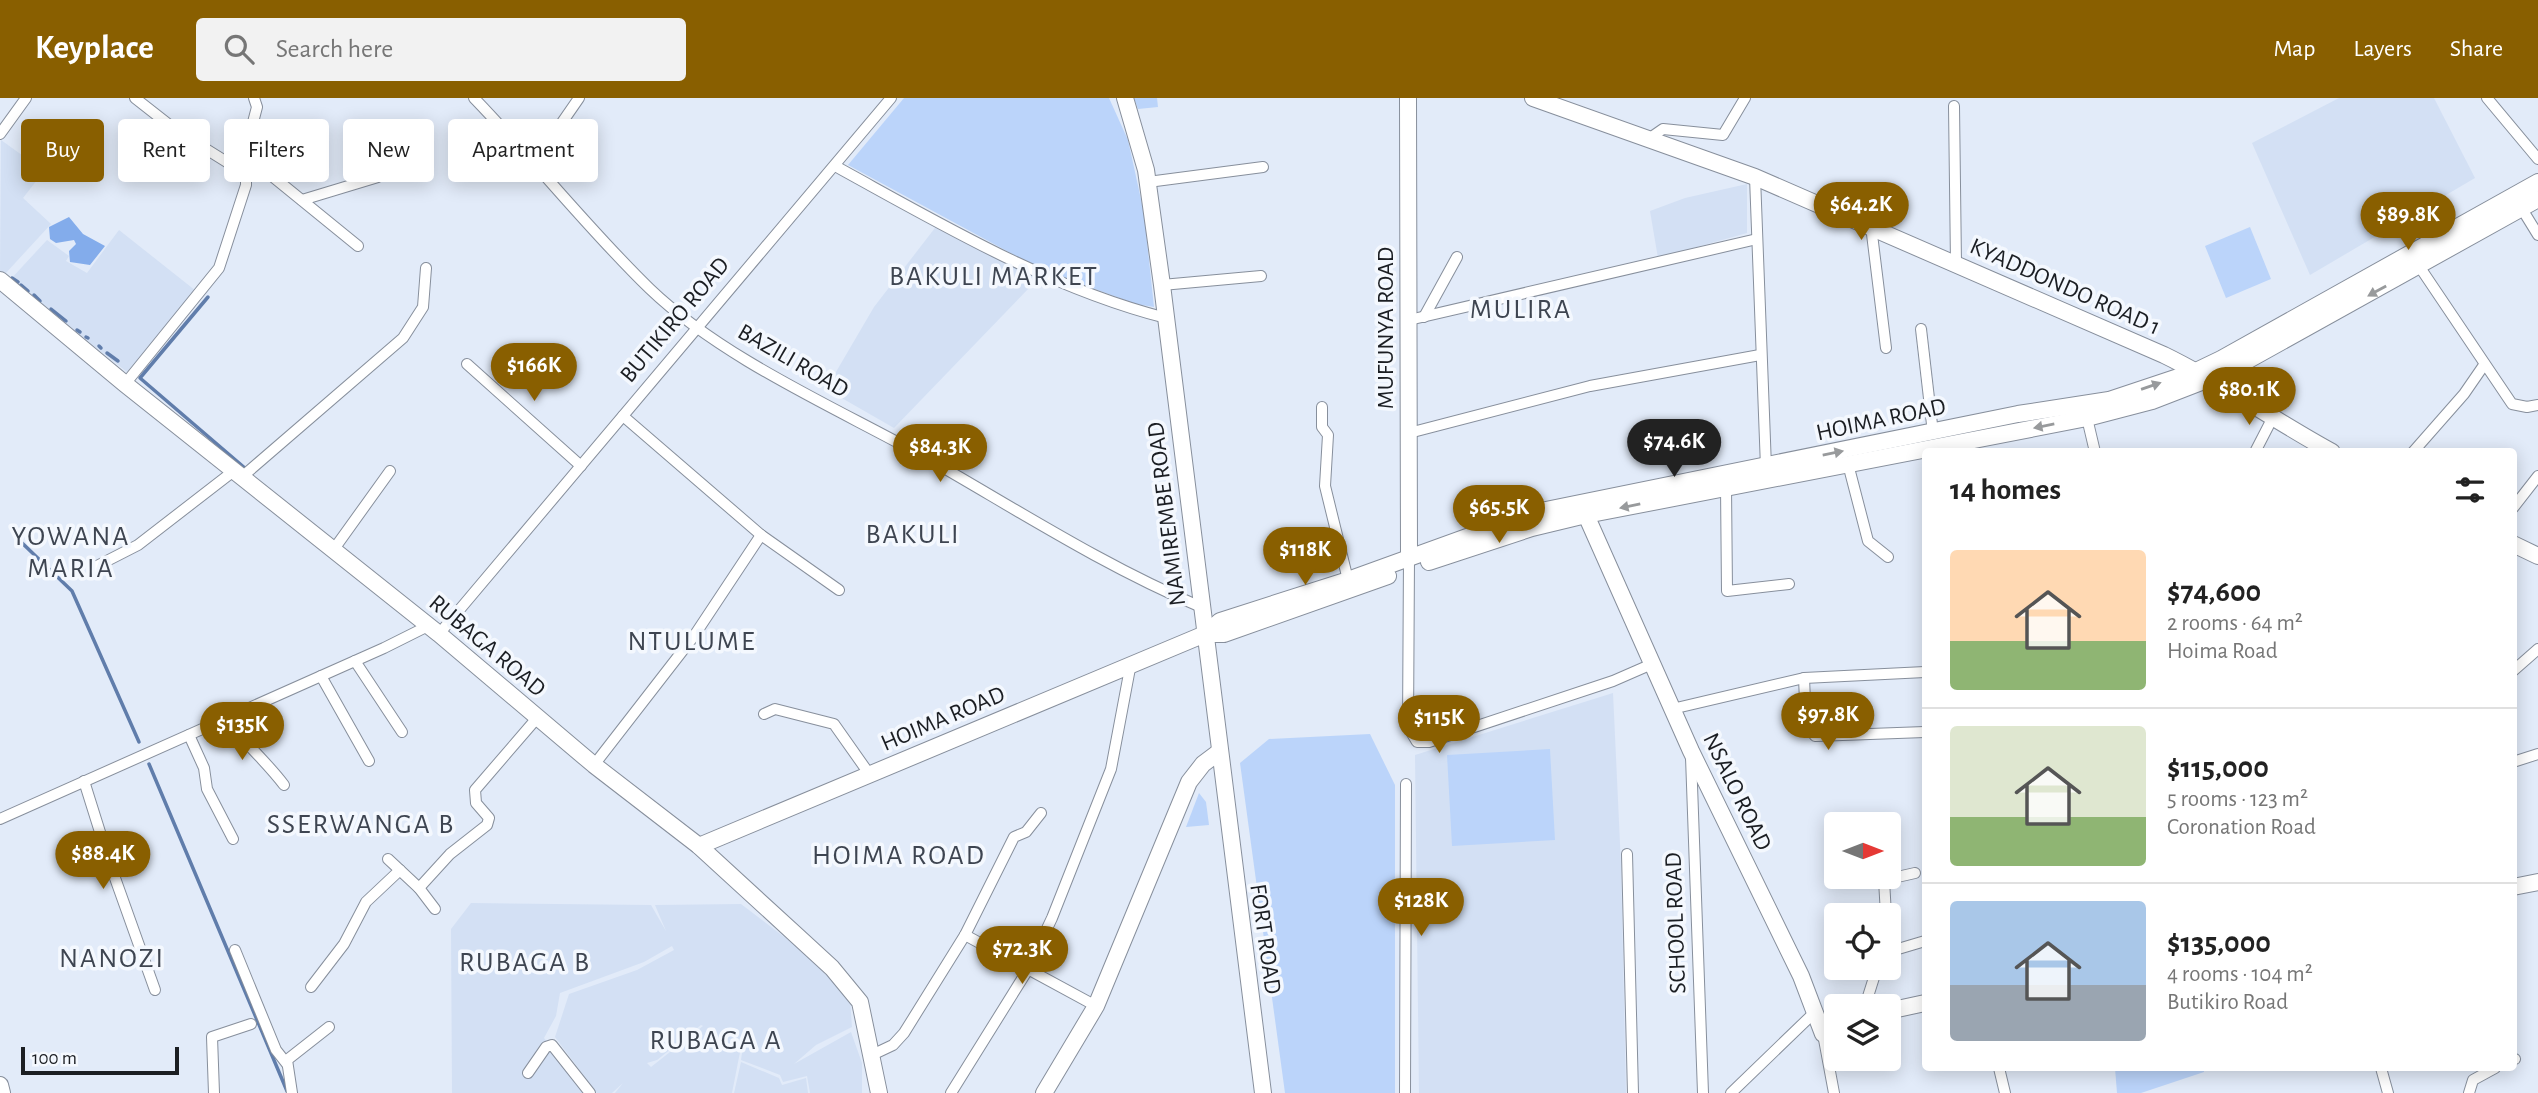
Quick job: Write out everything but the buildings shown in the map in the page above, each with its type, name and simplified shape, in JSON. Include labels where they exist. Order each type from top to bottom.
[{"type":"main road","name":"NAMIREMBE ROAD","points":[[1125,98],[1140,142],[1148,182],[1219,752]]},
{"type":"main road","name":"MUFUNYA ROAD","points":[[1409,98],[1416,318],[1409,433],[1409,563]]},
{"type":"main road","name":"KYADDONDO ROAD 1","points":[[1533,98],[1755,177],[1871,226],[2196,370],[2272,419],[2325,448]]},
{"type":"main road","name":"HOIMA ROAD","points":[[1205,634],[1224,634],[1536,512],[2018,414],[2109,400],[2196,370],[2306,313],[2538,182]]},
{"type":"main road","name":"HOIMA ROAD","points":[[1931,448],[2087,418],[2152,401],[2212,379],[2538,199]]},
{"type":"main road","name":"RUBAGA ROAD","points":[[0,280],[125,384],[334,549],[594,765],[699,846],[832,968],[854,992],[864,1012],[874,1054],[879,1093]]},
{"type":"main road","name":"HOIMA ROAD","points":[[699,846],[1205,634],[1220,621],[1348,580],[1532,528],[1726,486],[1922,450]]},
{"type":"main road","name":"NSALO ROAD","points":[[1586,516],[1690,751],[1815,1012],[1824,1024]]},
{"type":"main road","points":[[2517,546],[2538,556]]},
{"type":"main road","points":[[1044,1093],[1096,1006],[1189,782],[1203,764],[1219,752]]},
{"type":"main road","name":"FORT ROAD","points":[[1219,752],[1263,1093]]},
{"type":"main road","points":[[1203,764],[1223,790]]},
{"type":"main road","points":[[2517,886],[2538,882]]},
{"type":"main road","points":[[1901,1009],[1922,1004]]},
{"type":"main road","points":[[0,1085],[2,1093]]},
{"type":"street","points":[[0,134],[26,98]]},
{"type":"street","points":[[135,98],[177,131],[224,160]]},
{"type":"street","points":[[254,98],[257,107],[254,119]]},
{"type":"street","name":"BAZILI ROAD","points":[[474,98],[493,119]]},
{"type":"street","points":[[564,119],[579,98]]},
{"type":"street","name":"BUTIKIRO ROAD","points":[[0,819],[320,676],[433,630],[581,466],[891,98]]},
{"type":"street","points":[[1650,138],[1663,129],[1723,135],[1745,98]]},
{"type":"street","points":[[2487,98],[2538,159]]},
{"type":"street","points":[[1954,106],[1955,264]]},
{"type":"street","points":[[835,166],[1046,276],[1114,303],[1166,318]]},
{"type":"street","points":[[1148,182],[1263,167]]},
{"type":"street","points":[[1755,177],[1766,467]]},
{"type":"street","points":[[125,384],[219,268],[244,182]]},
{"type":"street","points":[[278,182],[358,246]]},
{"type":"street","points":[[302,201],[362,182]]},
{"type":"street","name":"BAZILI ROAD","points":[[552,182],[651,290],[698,328],[833,410],[929,460],[1044,527],[1201,607]]},
{"type":"street","points":[[2522,209],[2538,235]]},
{"type":"street","points":[[1871,226],[1886,348]]},
{"type":"street","points":[[1416,318],[1757,239]]},
{"type":"street","points":[[1416,318],[1457,257]]},
{"type":"street","points":[[2419,266],[2512,404],[2527,407],[2538,405]]},
{"type":"street","points":[[93,568],[138,545],[239,473],[403,338],[424,307],[426,268]]},
{"type":"street","points":[[1162,285],[1261,276]]},
{"type":"street","points":[[1920,329],[1933,433]]},
{"type":"street","points":[[1409,433],[1590,386],[1760,355]]},
{"type":"street","points":[[467,364],[581,466]]},
{"type":"street","points":[[2417,448],[2464,394],[2484,365]]},
{"type":"street","points":[[1322,408],[1322,427],[1328,435],[1325,485],[1348,580]]},
{"type":"street","points":[[623,416],[761,535],[839,590]]},
{"type":"street","points":[[2087,418],[2094,448]]},
{"type":"street","points":[[2257,448],[2272,419]]},
{"type":"street","points":[[1848,464],[1868,541],[1888,557]]},
{"type":"street","points":[[334,549],[390,471]]},
{"type":"street","points":[[2517,503],[2538,476]]},
{"type":"street","points":[[1726,486],[1727,591],[1789,584]]},
{"type":"street","points":[[594,765],[694,636],[761,535]]},
{"type":"street","points":[[1409,563],[1408,727],[1417,743],[1429,742],[1569,696],[1652,664]]},
{"type":"street","points":[[2517,667],[2538,649]]},
{"type":"street","points":[[355,661],[402,732]]},
{"type":"street","points":[[951,1093],[1027,971],[1052,918],[1111,769],[1131,663]]},
{"type":"street","points":[[1672,709],[1804,678],[1922,673]]},
{"type":"street","points":[[320,676],[369,761]]},
{"type":"street","points":[[1804,678],[1806,724],[1815,736],[1922,732]]},
{"type":"street","points":[[764,714],[775,709],[834,724],[870,775]]},
{"type":"street","points":[[226,718],[245,744],[264,759],[285,785]]},
{"type":"street","points":[[419,888],[450,854],[488,825],[489,818],[476,803],[475,790],[537,718]]},
{"type":"street","points":[[189,735],[204,768],[207,789],[233,839]]},
{"type":"street","name":"SCHOOL ROAD","points":[[1690,751],[1703,1093]]},
{"type":"street","points":[[2517,761],[2538,754]]},
{"type":"street","points":[[84,781],[155,990]]},
{"type":"street","points":[[1405,1093],[1406,783]]},
{"type":"street","points":[[874,1054],[892,1045],[904,1033],[965,935],[1014,838],[1026,832],[1041,813]]},
{"type":"street","points":[[1627,855],[1633,1093]]},
{"type":"street","points":[[388,859],[419,888],[435,909]]},
{"type":"street","points":[[311,987],[344,944],[366,902],[400,870]]},
{"type":"street","points":[[1885,903],[1884,880],[1915,873]]},
{"type":"street","points":[[965,935],[1027,971],[1096,1006]]},
{"type":"street","points":[[1901,948],[1922,942]]},
{"type":"street","points":[[235,950],[276,1050],[286,1064],[292,1093]]},
{"type":"street","points":[[1731,1093],[1815,1012]]},
{"type":"street","points":[[214,1093],[212,1037],[251,1024]]},
{"type":"street","points":[[286,1064],[329,1027]]},
{"type":"street","points":[[528,1073],[546,1047],[552,1045],[590,1093]]},
{"type":"street","name":"NSALO ROAD","points":[[1832,1071],[1834,1093]]},
{"type":"street","points":[[2000,1071],[2006,1093]]},
{"type":"street","points":[[2382,1071],[2388,1093]]},
{"type":"street","points":[[2469,1093],[2473,1080],[2490,1071]]},
{"type":"shaded area","points":[[904,98],[1109,98],[1128,140],[1144,213],[1154,307],[1136,304],[1040,269],[848,165]]},
{"type":"shaded area","points":[[1134,98],[1157,98],[1158,107],[1138,109]]},
{"type":"shaded area","points":[[2339,98],[2434,98],[2475,178],[2310,275],[2252,143]]},
{"type":"shaded area","points":[[1,140],[21,154],[21,182],[35,182],[23,198],[51,224],[4,275],[0,273]]},
{"type":"shaded area","points":[[1747,184],[1747,233],[1658,258],[1650,211],[1685,198]]},
{"type":"shaded area","points":[[69,217],[83,234],[105,246],[90,265],[70,262],[69,251],[76,244],[74,240],[56,243],[50,239],[49,227]]},
{"type":"shaded area","points":[[938,224],[1036,274],[1030,287],[894,428],[826,389],[874,307]]},
{"type":"shaded area","points":[[2250,227],[2271,279],[2226,298],[2205,246]]},
{"type":"shaded area","points":[[119,230],[196,291],[127,372],[10,280],[47,240],[69,256],[66,261],[87,273]]},
{"type":"shaded area","points":[[1613,693],[1621,865],[1626,1093],[1419,1093],[1415,755]]},
{"type":"shaded area","points":[[1370,734],[1395,785],[1395,1093],[1285,1093],[1240,763],[1269,739]]},
{"type":"shaded area","points":[[1550,749],[1555,840],[1452,846],[1447,755]]},
{"type":"shaded area","points":[[1199,793],[1206,802],[1209,825],[1186,827]]},
{"type":"shaded area","points":[[471,903],[651,905],[666,931],[655,905],[741,904],[796,946],[850,998],[852,1027],[816,1045],[794,1064],[851,1032],[862,1063],[862,1093],[810,1093],[807,1076],[783,1082],[780,1075],[741,1060],[743,1046],[727,1038],[741,1047],[732,1093],[615,1093],[623,1083],[612,1093],[597,1093],[555,1037],[569,994],[637,970],[674,950],[672,946],[644,962],[560,993],[556,1016],[544,1038],[588,1093],[452,1093],[451,929]],"holes":[[[703,1026],[651,1067],[647,1063],[657,1060]]]},
{"type":"shaded area","points":[[741,1062],[779,1078],[782,1085],[806,1078],[808,1093],[734,1093]]},
{"type":"shaded area","points":[[2115,1071],[2204,1071],[2141,1093],[2117,1093]]},
{"type":"waterway","points":[[12,278],[18,282]]},
{"type":"waterway","points":[[21,285],[28,291]]},
{"type":"waterway","points":[[34,295],[40,301]]},
{"type":"waterway","points":[[208,297],[140,378],[246,469]]},
{"type":"waterway","points":[[51,309],[66,321]]},
{"type":"waterway","points":[[107,353],[118,361]]},
{"type":"waterway","points":[[20,541],[72,591],[139,742]]},
{"type":"waterway","points":[[149,764],[287,1091]]},
{"type":"district","name":"BAKULI MARKET","points":[[994,277]]},
{"type":"district","name":"MULIRA","points":[[1521,310]]},
{"type":"district","name":"BAKULI","points":[[913,535]]},
{"type":"district","name":"YOWANA MARIA","points":[[71,553]]},
{"type":"district","name":"NTULUME","points":[[692,642]]},
{"type":"district","name":"SSERWANGA B","points":[[361,825]]},
{"type":"district","name":"HOIMA ROAD","points":[[899,856]]},
{"type":"district","name":"NANOZI","points":[[112,959]]},
{"type":"district","name":"RUBAGA B","points":[[525,963]]},
{"type":"district","name":"RUBAGA A","points":[[716,1041]]}]
